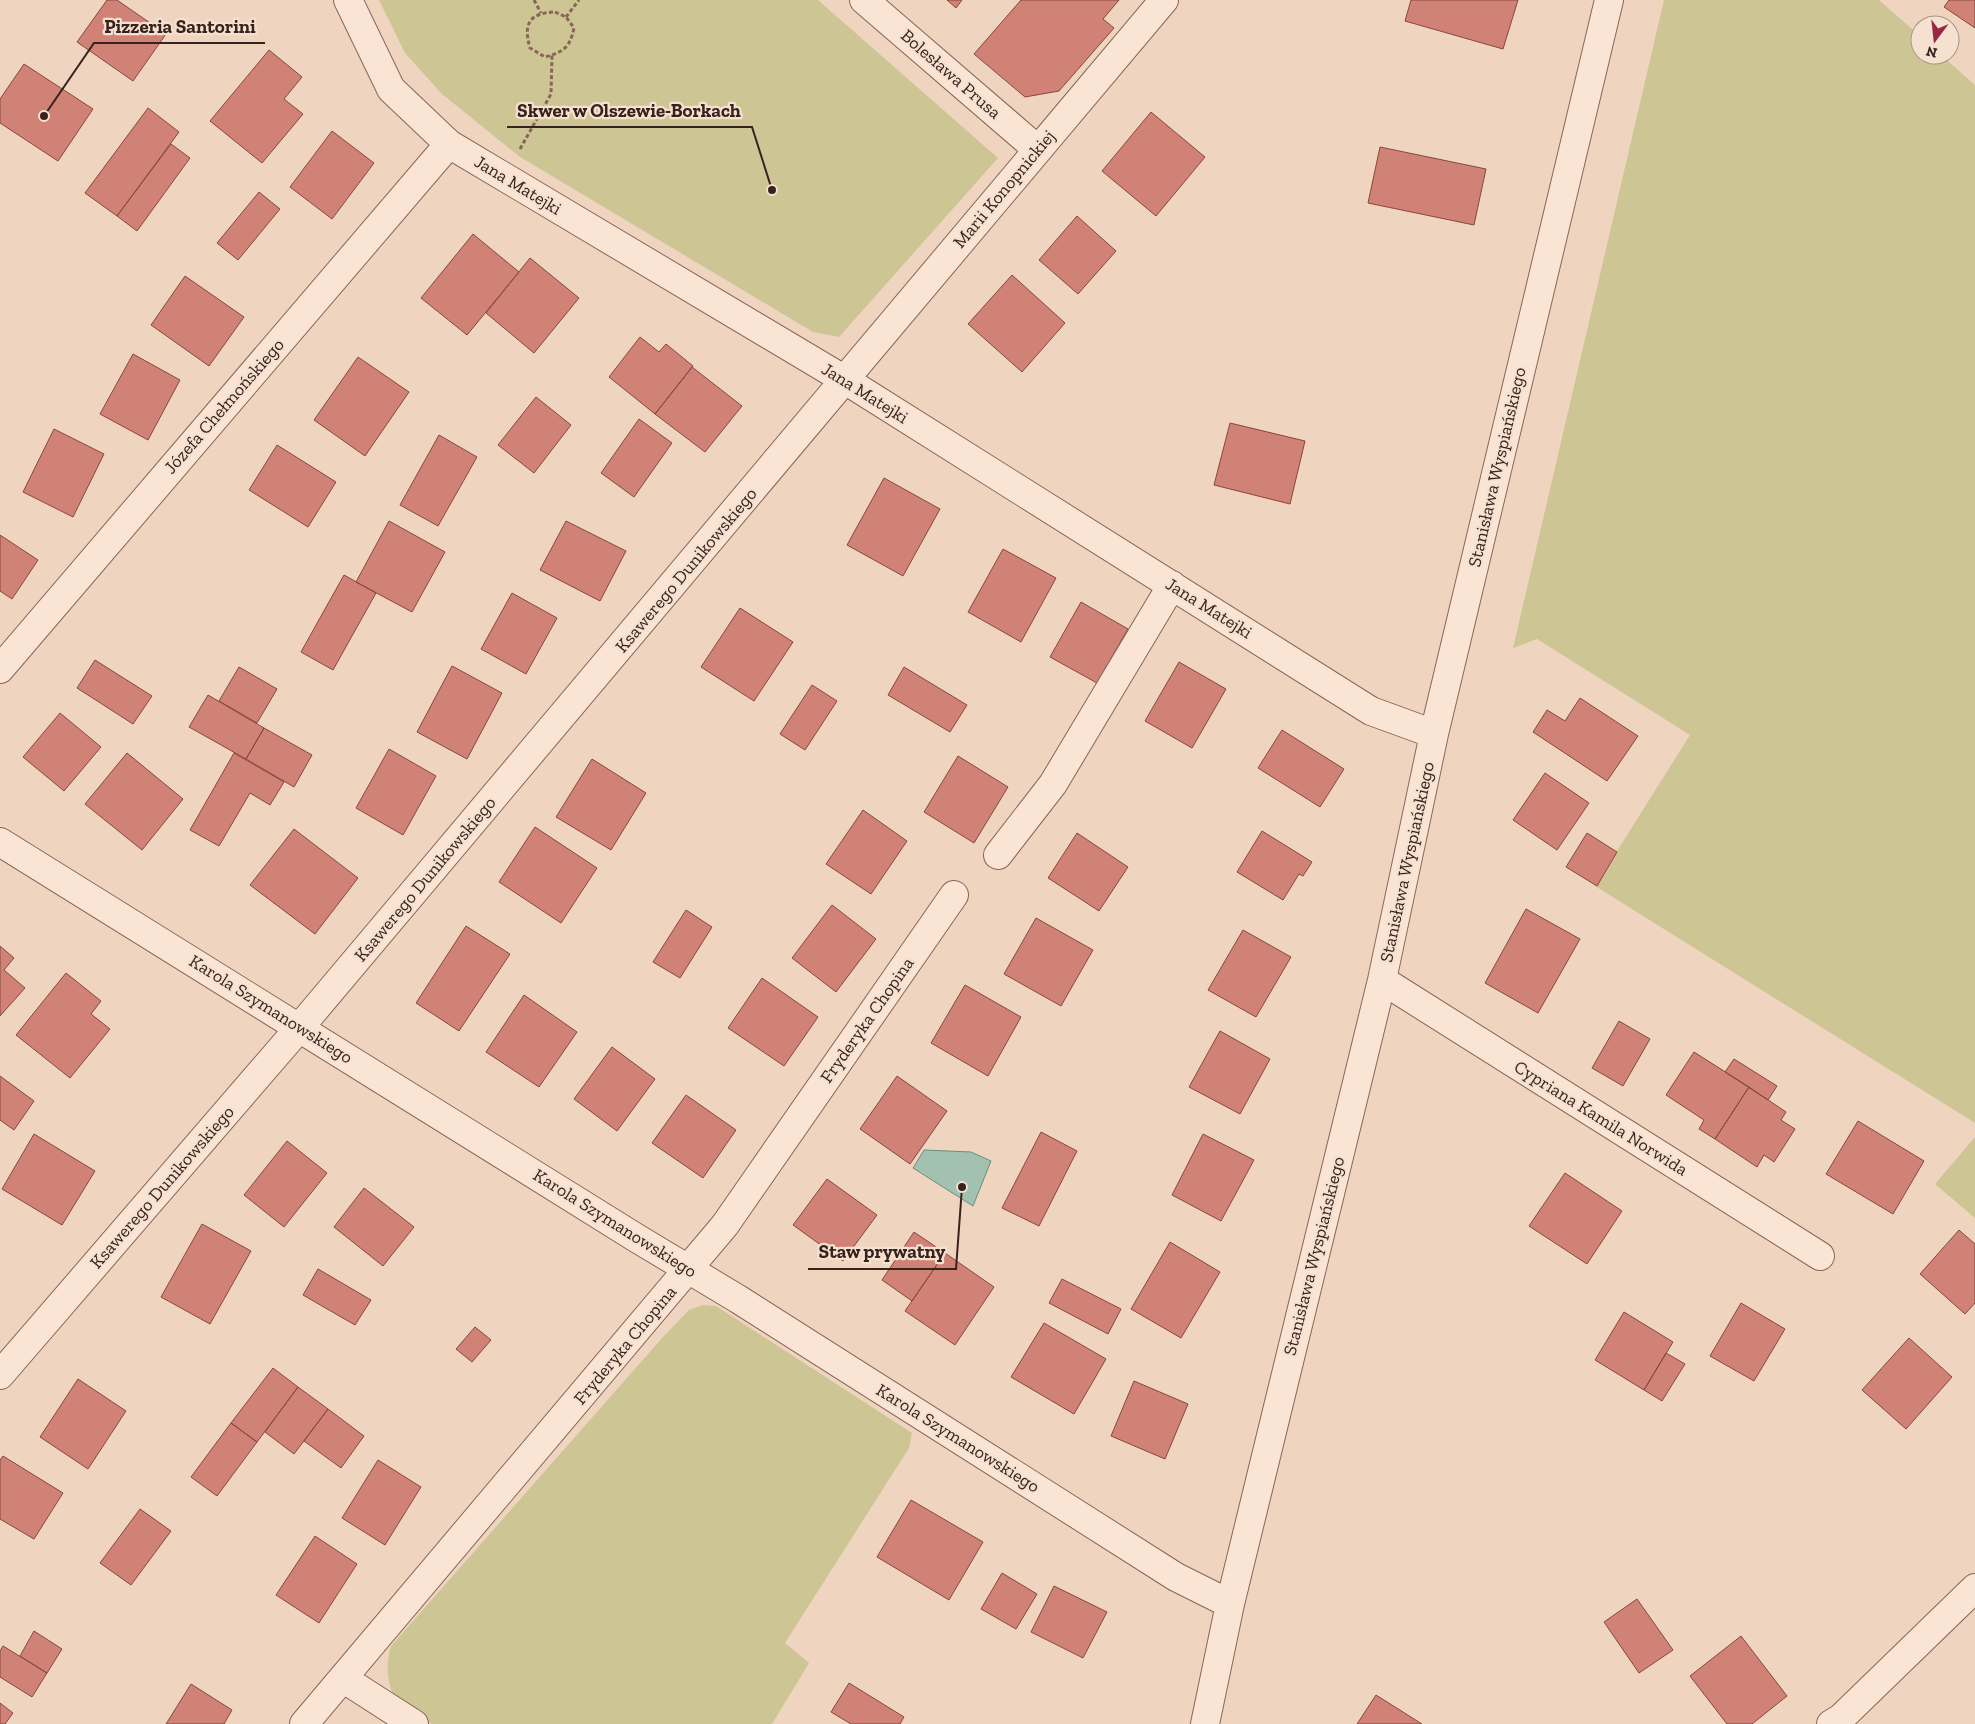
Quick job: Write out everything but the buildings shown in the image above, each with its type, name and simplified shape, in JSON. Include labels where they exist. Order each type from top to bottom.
[{"type":"street","name":"Jana Matejki","points":[[348,0],[391,89],[448,144],[845,380],[1371,711],[1434,734]]},
{"type":"street","name":"Bolesława Prusa","points":[[864,0],[1037,149]]},
{"type":"street","name":"Marii Konopnickiej","points":[[845,380],[1164,0]]},
{"type":"street","name":"Stanisława Wyspiańskiego","points":[[1205,1724],[1230,1604],[1382,980],[1434,734],[1609,0]]},
{"type":"street","name":"Józefa Chełmońskiego","points":[[0,669],[448,144]]},
{"type":"street","name":"Ksawerego Dunikowskiego","points":[[0,1375],[300,1027],[845,380]]},
{"type":"street","points":[[998,855],[1053,784],[1172,585]]},
{"type":"street","name":"Karola Szymanowskiego","points":[[0,842],[689,1269],[1168,1572],[1230,1604]]},
{"type":"street","name":"Fryderyka Chopina","points":[[304,1724],[344,1679],[725,1225],[954,895]]},
{"type":"street","name":"Cypriana Kamila Norwida","points":[[1382,980],[1820,1256]]},
{"type":"street","points":[[1831,1724],[1841,1718],[1975,1588]]},
{"type":"street","points":[[344,1679],[414,1724]]},
{"type":"path","points":[[534,0],[540,13]]},
{"type":"path","points":[[566,17],[579,0]]},
{"type":"path","points":[[555,12],[566,17],[574,28],[571,42],[558,54],[545,57],[530,48],[526,34],[531,19],[540,13],[555,12]]},
{"type":"path","points":[[523,144],[551,94],[552,55]]},
{"type":"shaded area","points":[[379,0],[818,0],[998,158],[839,337],[813,332],[520,157],[442,94],[405,53]]},
{"type":"shaded area","points":[[1664,0],[1879,0],[1910,27],[1910,65],[1952,65],[1975,85],[1975,1123],[1595,886],[1690,735],[1537,639],[1513,648]]},
{"type":"shaded area","points":[[1975,1137],[1975,1218],[1935,1184]]},
{"type":"shaded area","points":[[924,1150],[971,1152],[991,1161],[973,1206],[913,1168]]},
{"type":"shaded area","points":[[703,1305],[716,1306],[912,1433],[909,1448],[785,1643],[809,1663],[772,1724],[432,1724],[404,1708],[398,1702],[390,1687],[388,1662],[391,1646],[663,1337],[689,1310]]},
{"type":"place","name":"Pizzeria Santorini","points":[[44,116]]},
{"type":"place","name":"Skwer w Olszewie-Borkach","points":[[772,190]]},
{"type":"place","name":"Staw prywatny","points":[[962,1187]]}]
